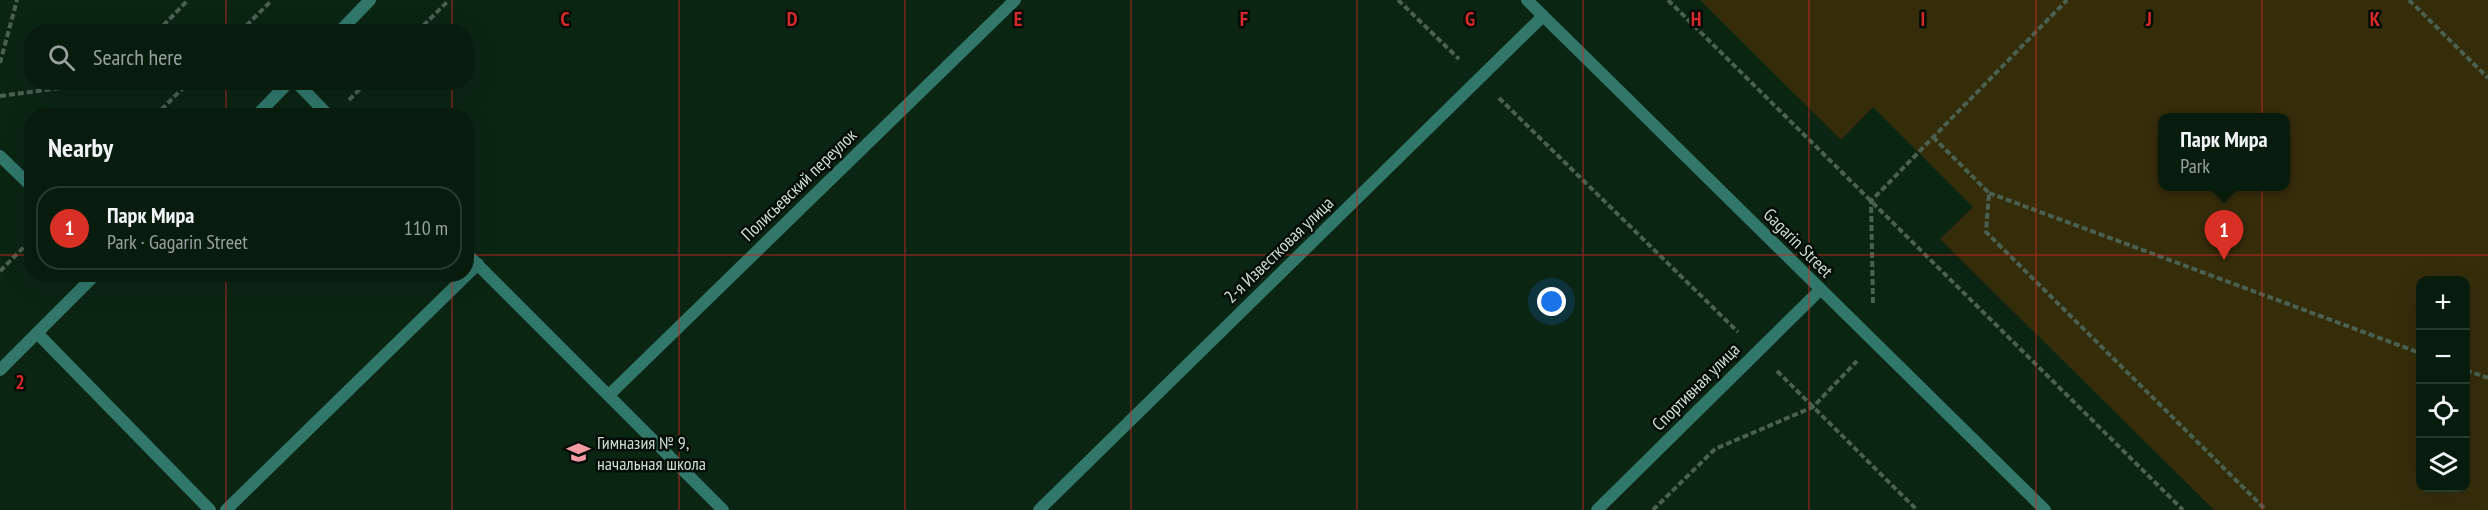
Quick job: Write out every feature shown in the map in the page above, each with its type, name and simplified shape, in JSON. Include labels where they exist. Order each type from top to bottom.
[{"type":"street","points":[[347,24],[370,0]]},
{"type":"street","name":"Полисьевский переулок","points":[[609,396],[1015,0]]},
{"type":"street","name":"Gagarin Street","points":[[1527,0],[2045,510]]},
{"type":"street","name":"2-я Известковая улица","points":[[1039,510],[1543,16]]},
{"type":"street","points":[[264,108],[281,90]]},
{"type":"street","points":[[304,90],[321,108]]},
{"type":"street","points":[[0,156],[24,179]]},
{"type":"street","points":[[474,260],[723,510]]},
{"type":"street","points":[[474,268],[478,264]]},
{"type":"street","points":[[0,370],[88,282]]},
{"type":"street","points":[[226,510],[460,282]]},
{"type":"street","name":"Спортивная улица","points":[[1597,510],[1820,290]]},
{"type":"street","points":[[37,333],[210,510]]},
{"type":"path","points":[[0,63],[17,0]]},
{"type":"path","points":[[165,24],[188,0]]},
{"type":"path","points":[[248,24],[272,0]]},
{"type":"path","points":[[425,24],[449,0]]},
{"type":"path","points":[[1398,0],[1917,510]]},
{"type":"path","points":[[1668,0],[2183,510]]},
{"type":"path","points":[[1653,510],[1715,449],[1813,407],[1874,343],[1871,201],[2067,0]]},
{"type":"path","points":[[2409,0],[2488,78]]},
{"type":"path","points":[[0,96],[45,90]]},
{"type":"path","points":[[163,108],[181,90]]},
{"type":"path","points":[[1934,137],[1989,193],[2416,351]]},
{"type":"path","points":[[1989,193],[1986,232],[2266,510]]},
{"type":"path","points":[[0,271],[24,247]]},
{"type":"path","points":[[2470,371],[2488,378]]},
{"type":"shaded area","points":[[1700,0],[2488,0],[2488,510],[2214,510],[1940,239],[1973,207],[1873,107],[1841,140]]},
{"type":"place","name":"Парк Мира","points":[[2224,260]]},
{"type":"place","name":"Гимназия № 9, начальная школа","points":[[579,453]]}]
